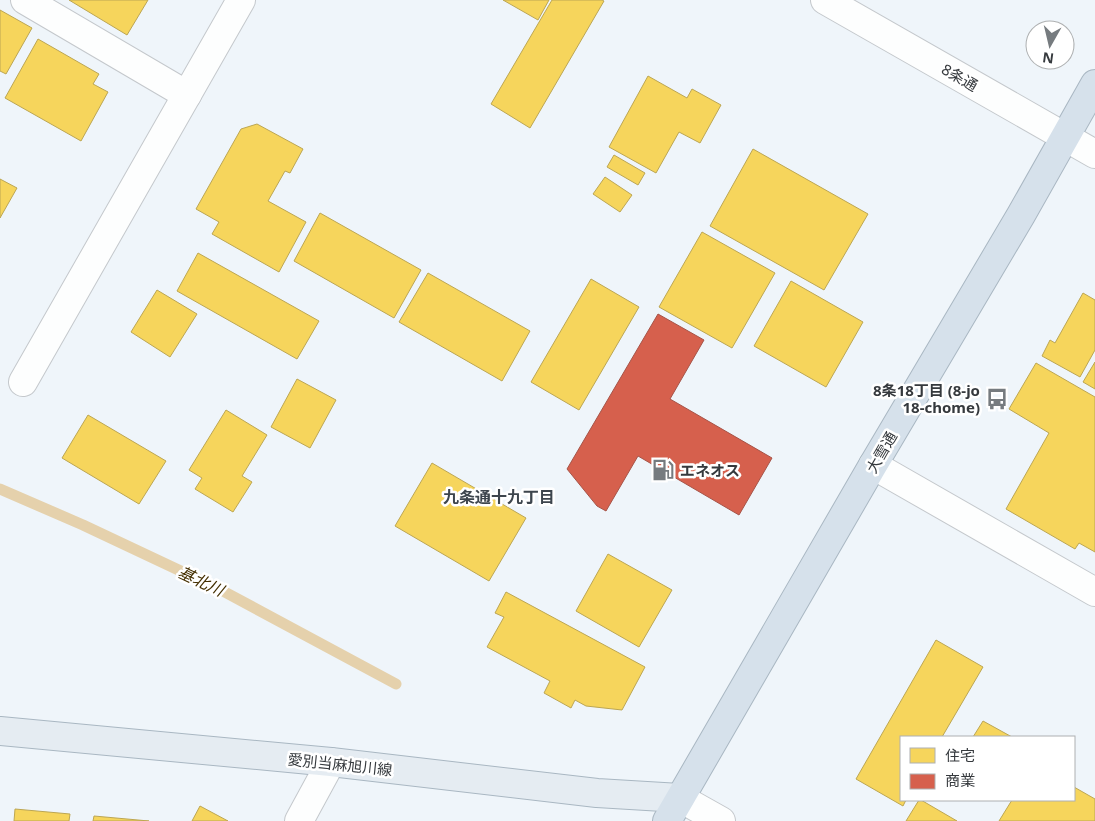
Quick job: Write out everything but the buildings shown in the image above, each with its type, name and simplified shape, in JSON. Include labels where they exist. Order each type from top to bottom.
[{"type":"highway","name":"大雪通","points":[[673,809],[1021,215],[1095,84]]},
{"type":"main road","name":"愛別当麻旭川線","points":[[0,731],[331,762],[597,793],[673,809]]},
{"type":"street","points":[[25,0],[186,95]]},
{"type":"street","points":[[23,382],[241,0]]},
{"type":"street","name":"8条通","points":[[825,0],[1095,154]]},
{"type":"street","points":[[873,465],[1095,592]]},
{"type":"street","points":[[299,821],[331,762]]},
{"type":"street","points":[[673,809],[721,821]]},
{"type":"waterway","name":"基北川","points":[[0,489],[83,525],[221,590],[396,684]]},
{"type":"place","name":"8条18丁目 (8-jo 18-chome)","points":[[997,399]]},
{"type":"place","name":"エネオス","points":[[663,470]]},
{"type":"district","name":"九条通十九丁目","points":[[499,497]]}]
